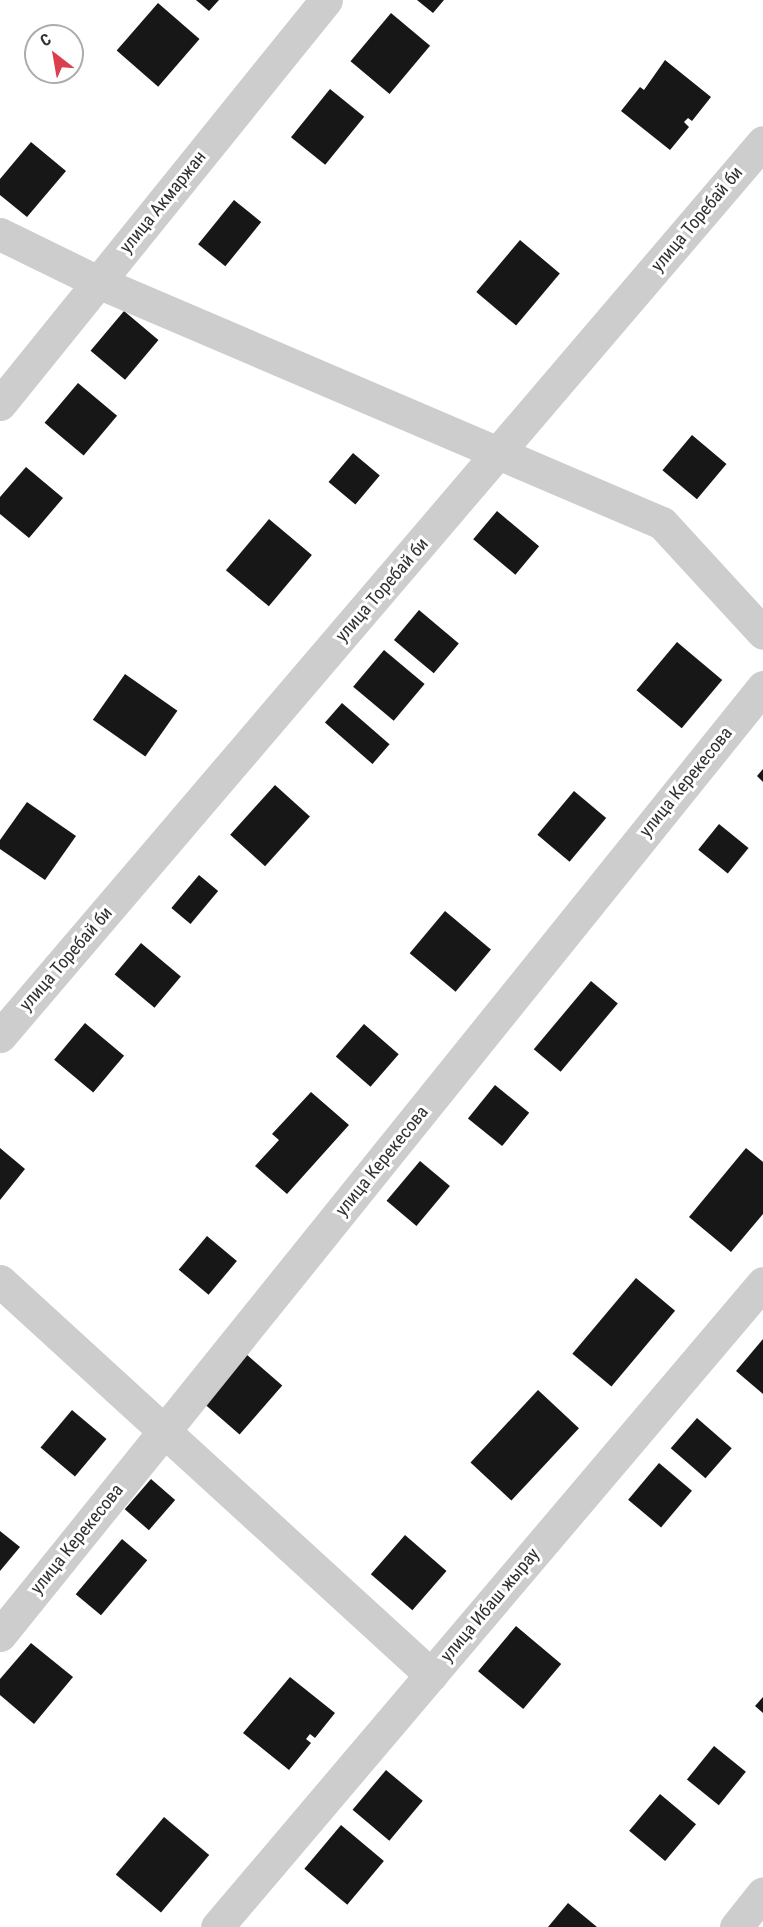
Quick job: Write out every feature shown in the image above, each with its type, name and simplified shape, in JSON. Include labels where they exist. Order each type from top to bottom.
[{"type":"street","name":"улица Акмаржан","points":[[0,404],[326,0]]},
{"type":"street","name":"улица Торебай би","points":[[0,1036],[763,142]]},
{"type":"street","points":[[0,234],[98,282],[662,523],[763,633]]},
{"type":"street","name":"улица Керекесова","points":[[0,1635],[763,687]]},
{"type":"street","points":[[0,1281],[162,1433],[431,1675]]},
{"type":"street","name":"улица Ибаш жырау","points":[[217,1927],[763,1283]]},
{"type":"street","points":[[736,1927],[763,1893]]},
{"type":"building","points":[[196,0],[219,0],[209,11]]},
{"type":"building","points":[[417,0],[444,0],[433,13]]},
{"type":"building","points":[[158,3],[200,39],[158,87],[117,51]]},
{"type":"building","points":[[391,13],[430,46],[390,94],[351,61]]},
{"type":"building","points":[[665,60],[711,97],[692,121],[688,118],[684,122],[689,127],[670,150],[621,111],[640,87],[644,90]]},
{"type":"building","points":[[330,89],[364,117],[325,165],[291,137]]},
{"type":"building","points":[[31,142],[66,171],[27,217],[0,195],[0,179]]},
{"type":"building","points":[[234,200],[261,222],[225,266],[198,244]]},
{"type":"building","points":[[520,240],[560,273],[516,326],[476,292]]},
{"type":"building","points":[[124,311],[158,340],[125,380],[91,351]]},
{"type":"building","points":[[78,383],[117,416],[84,456],[45,423]]},
{"type":"building","points":[[692,435],[726,464],[697,499],[662,470]]},
{"type":"building","points":[[353,453],[380,475],[355,505],[329,482]]},
{"type":"building","points":[[26,467],[63,498],[29,538],[0,514],[0,497]]},
{"type":"building","points":[[497,511],[539,546],[515,575],[473,539]]},
{"type":"building","points":[[269,519],[312,555],[269,606],[226,570]]},
{"type":"building","points":[[419,610],[459,643],[434,673],[394,640]]},
{"type":"building","points":[[677,642],[722,680],[682,728],[637,690]]},
{"type":"building","points":[[384,650],[425,684],[394,721],[353,687]]},
{"type":"building","points":[[125,674],[177,711],[145,757],[93,720]]},
{"type":"building","points":[[342,703],[390,744],[372,764],[325,723]]},
{"type":"building","points":[[763,769],[763,782],[757,776]]},
{"type":"building","points":[[275,785],[310,816],[265,866],[230,835]]},
{"type":"building","points":[[574,791],[606,818],[570,862],[537,835]]},
{"type":"building","points":[[27,802],[76,836],[45,880],[0,849],[0,840]]},
{"type":"building","points":[[719,824],[749,848],[728,874],[698,850]]},
{"type":"building","points":[[199,875],[218,891],[191,924],[171,908]]},
{"type":"building","points":[[445,911],[491,950],[456,992],[410,953]]},
{"type":"building","points":[[141,943],[181,976],[154,1008],[115,974]]},
{"type":"building","points":[[591,981],[618,1003],[561,1072],[534,1049]]},
{"type":"building","points":[[85,1023],[124,1056],[93,1093],[54,1060]]},
{"type":"building","points":[[364,1024],[399,1054],[371,1087],[336,1056]]},
{"type":"building","points":[[495,1085],[529,1113],[502,1146],[468,1118]]},
{"type":"building","points":[[311,1092],[349,1125],[287,1194],[255,1166],[279,1140],[272,1134]]},
{"type":"building","points":[[0,1148],[25,1169],[0,1200]]},
{"type":"building","points":[[746,1148],[763,1162],[763,1214],[731,1252],[689,1217]]},
{"type":"building","points":[[420,1161],[450,1186],[416,1226],[387,1201]]},
{"type":"building","points":[[207,1236],[237,1261],[209,1295],[179,1270]]},
{"type":"building","points":[[636,1278],[675,1311],[611,1387],[572,1354]]},
{"type":"building","points":[[763,1339],[763,1394],[736,1371]]},
{"type":"building","points":[[246,1354],[282,1385],[240,1435],[203,1403]]},
{"type":"building","points":[[538,1390],[579,1428],[511,1501],[470,1462]]},
{"type":"building","points":[[72,1410],[106,1439],[75,1476],[41,1448]]},
{"type":"building","points":[[697,1418],[732,1448],[705,1478],[671,1448]]},
{"type":"building","points":[[659,1463],[692,1491],[661,1527],[628,1500]]},
{"type":"building","points":[[151,1479],[175,1500],[149,1530],[125,1509]]},
{"type":"building","points":[[0,1531],[20,1547],[0,1571]]},
{"type":"building","points":[[405,1535],[447,1571],[412,1610],[371,1574]]},
{"type":"building","points":[[122,1539],[147,1560],[101,1615],[76,1594]]},
{"type":"building","points":[[516,1626],[561,1664],[523,1709],[478,1671]]},
{"type":"building","points":[[31,1643],[73,1677],[34,1724],[0,1695],[0,1679]]},
{"type":"building","points":[[290,1677],[335,1713],[315,1738],[310,1734],[306,1739],[311,1743],[289,1770],[243,1733]]},
{"type":"building","points":[[763,1697],[763,1713],[755,1706]]},
{"type":"building","points":[[714,1746],[746,1772],[719,1805],[687,1779]]},
{"type":"building","points":[[386,1770],[423,1801],[389,1841],[353,1810]]},
{"type":"building","points":[[660,1794],[696,1824],[665,1861],[629,1831]]},
{"type":"building","points":[[164,1817],[209,1855],[161,1912],[116,1874]]},
{"type":"building","points":[[341,1825],[384,1861],[347,1905],[304,1869]]},
{"type":"building","points":[[568,1903],[597,1927],[548,1927]]}]
